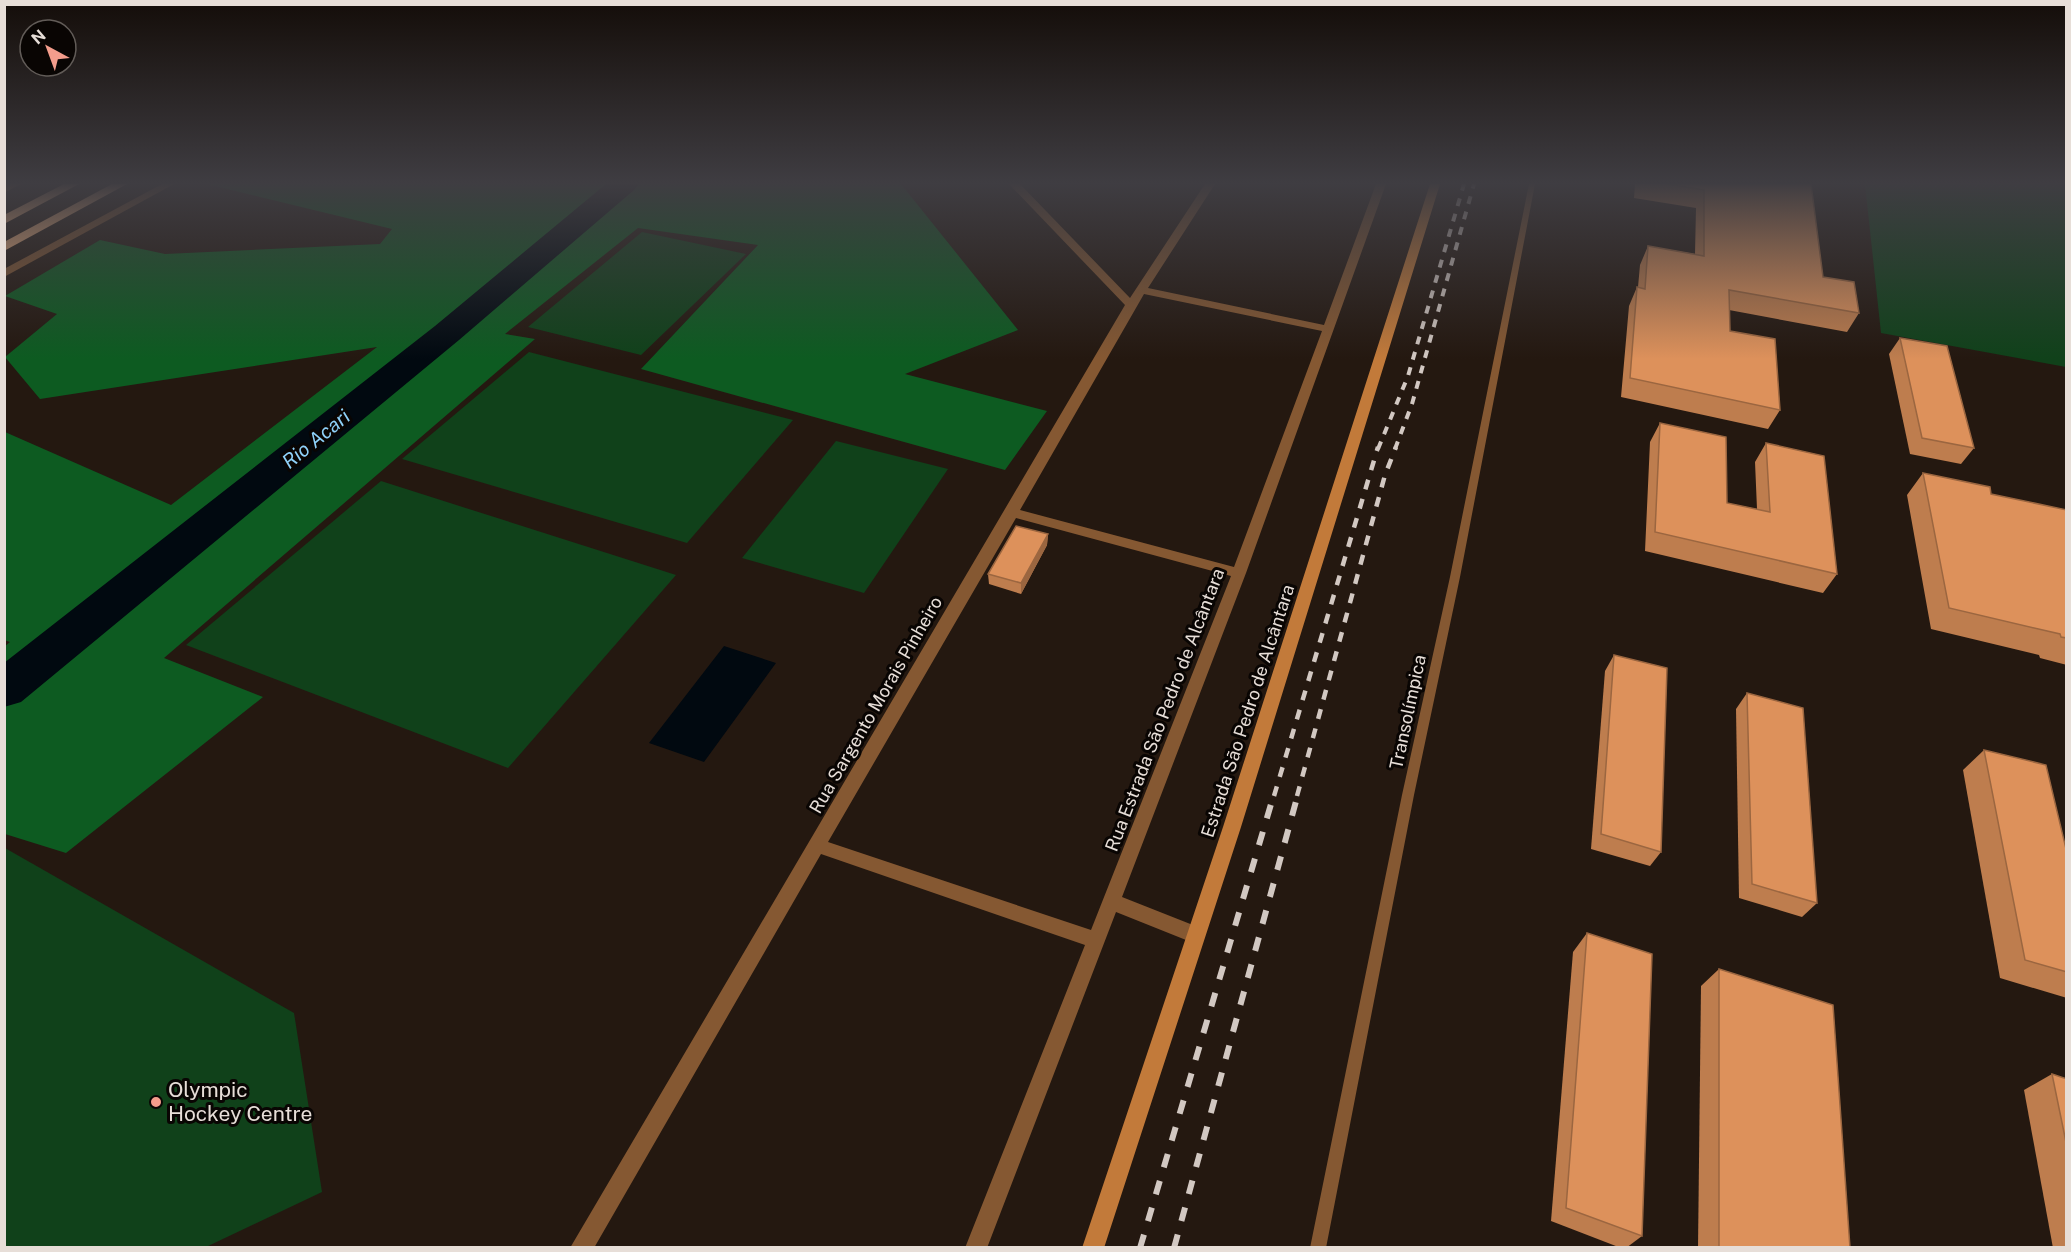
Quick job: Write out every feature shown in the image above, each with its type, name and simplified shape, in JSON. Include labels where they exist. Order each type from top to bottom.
[{"type":"street","points":[[4,274],[62,242]]},
{"type":"street","points":[[1070,242],[1131,305]]},
{"type":"street","name":"Rua Sargento Morais Pinheiro","points":[[580,1248],[1131,305],[1172,242]]},
{"type":"street","name":"Rua Estrada São Pedro de Alcântara","points":[[976,1248],[1239,573],[1360,242]]},
{"type":"street","name":"Estrada São Pedro de Alcântara","points":[[1093,1248],[1418,242]]},
{"type":"street","points":[[1141,290],[1328,329]]},
{"type":"street","points":[[1012,512],[1239,573]]},
{"type":"street","points":[[816,845],[1096,940]]},
{"type":"street","points":[[1111,901],[1196,935]]},
{"type":"lane","name":"Transolímpica","points":[[1317,1248],[1408,795],[1455,577],[1521,242]]},
{"type":"green space","points":[[96,242],[111,242],[165,254],[380,244],[620,242],[505,334],[535,339],[164,658],[263,697],[66,853],[5,834],[4,647],[10,642],[4,640],[5,432],[171,505],[377,347],[40,399],[5,357],[57,314],[5,296]]},
{"type":"green space","points":[[629,242],[691,242],[746,254],[641,355],[528,327]]},
{"type":"green space","points":[[740,242],[948,242],[1018,330],[905,374],[1047,411],[1005,470],[641,369],[758,245]]},
{"type":"green space","points":[[1871,242],[2066,242],[2066,367],[1881,333]]},
{"type":"green space","points":[[529,352],[793,420],[687,543],[402,459]]},
{"type":"green space","points":[[836,441],[948,469],[864,593],[742,558]]},
{"type":"green space","points":[[381,481],[676,575],[508,768],[186,645]]},
{"type":"green space","name":"Olympic Hockey Centre","points":[[5,848],[294,1013],[322,1192],[206,1247],[5,1247]]},
{"type":"shaded area","points":[[724,646],[776,663],[704,762],[649,743]]},
{"type":"building","points":[[1704,242],[1819,242],[1823,277],[1854,282],[1859,313],[1729,290],[1730,331],[1775,339],[1780,410],[1630,378],[1637,287],[1645,289],[1648,246],[1704,256]]},
{"type":"building","points":[[1900,338],[1947,346],[1974,448],[1922,438]]},
{"type":"building","points":[[1660,423],[1726,437],[1727,503],[1770,512],[1766,443],[1824,456],[1837,574],[1655,532]]},
{"type":"building","points":[[1923,473],[1990,487],[1991,494],[2067,510],[2067,638],[2061,637],[2060,634],[1949,608]]},
{"type":"building","points":[[1016,526],[1048,534],[1021,583],[988,574]]},
{"type":"building","points":[[1614,655],[1667,668],[1661,852],[1601,834]]},
{"type":"building","points":[[1747,693],[1803,708],[1817,903],[1752,884]]},
{"type":"building","points":[[1984,750],[2046,765],[2067,853],[2067,972],[2025,960]]},
{"type":"building","points":[[1587,933],[1652,954],[1642,1236],[1566,1208]]},
{"type":"building","points":[[1719,969],[1833,1005],[1850,1248],[1719,1248]]},
{"type":"building","points":[[2052,1074],[2067,1079],[2067,1147]]},
{"type":"waterway","name":"Rio Acari","points":[[4,689],[447,333],[555,242]]},
{"type":"railway","points":[[1378,449],[1408,376],[1447,242]]},
{"type":"railway","points":[[1395,449],[1412,404],[1458,242]]},
{"type":"railway","points":[[1274,796],[1378,447]]},
{"type":"railway","points":[[1297,796],[1385,475],[1396,447]]},
{"type":"railway","points":[[1140,1248],[1274,794]]},
{"type":"railway","points":[[1174,1248],[1298,794]]},
{"type":"place","name":"Olympic Hockey Centre","points":[[156,1102]]}]
